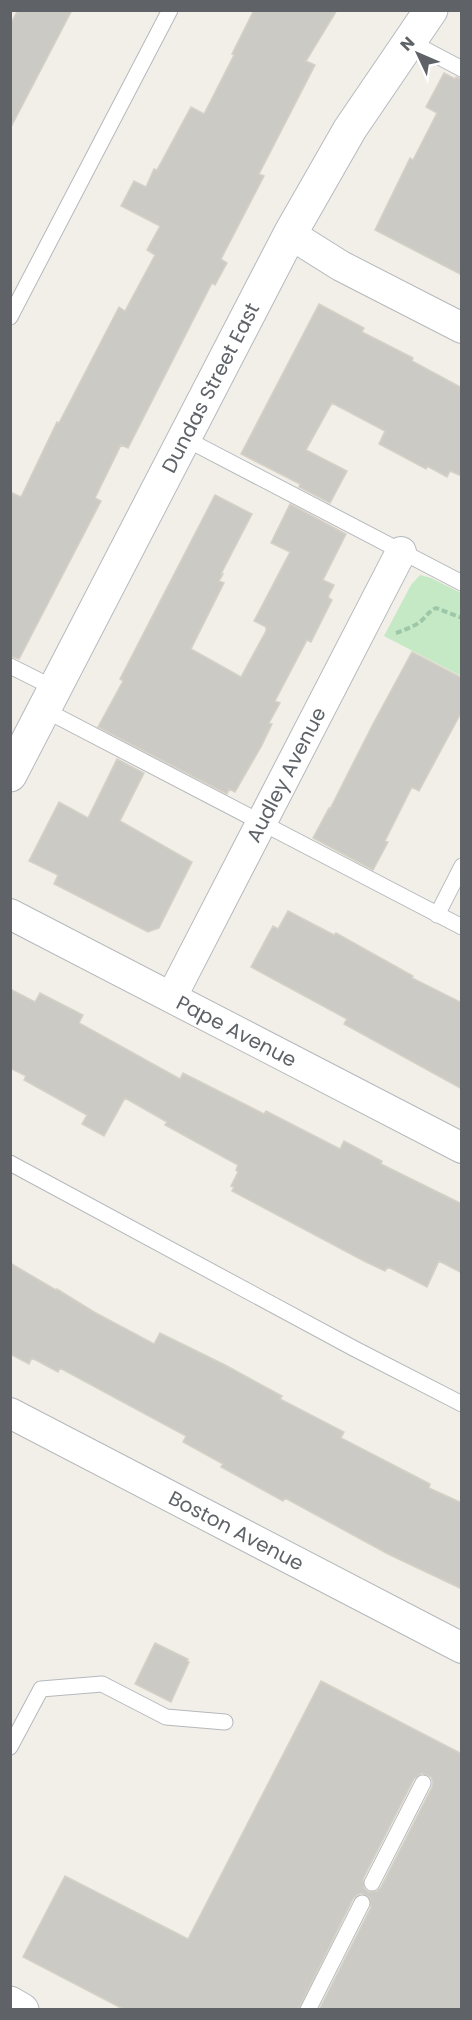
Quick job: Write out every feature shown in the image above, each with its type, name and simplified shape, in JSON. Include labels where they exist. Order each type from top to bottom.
[{"type":"street","name":"Dundas Street East","points":[[10,775],[290,234],[350,129],[431,10]]},
{"type":"street","points":[[290,234],[341,266],[462,328]]},
{"type":"street","name":"Audley Avenue","points":[[172,996],[401,552]]},
{"type":"street","name":"Pape Avenue","points":[[10,914],[462,1148]]},
{"type":"street","name":"Boston Avenue","points":[[10,1413],[462,1648]]},
{"type":"street","points":[[10,2003],[22,2010]]},
{"type":"lane","points":[[10,317],[170,10]]},
{"type":"lane","points":[[409,41],[462,69]]},
{"type":"lane","points":[[184,438],[462,583]]},
{"type":"lane","points":[[10,666],[50,699],[261,822],[462,927]]},
{"type":"lane","points":[[437,915],[462,866]]},
{"type":"lane","points":[[10,1163],[355,1349],[462,1404]]},
{"type":"lane","points":[[10,1747],[40,1689],[102,1684],[166,1717],[225,1722]]},
{"type":"lane","points":[[372,1883],[423,1783]]},
{"type":"lane","points":[[308,2010],[362,1903]]},
{"type":"path","points":[[392,634],[416,624],[436,608],[462,618]]},
{"type":"green space","points":[[420,575],[461,593],[461,676],[384,636],[411,585]]},
{"type":"building","points":[[18,10],[72,10],[10,129],[10,25]]},
{"type":"building","points":[[254,10],[337,10],[306,61],[315,65],[259,174],[264,176],[221,259],[227,263],[215,285],[212,283],[128,448],[121,445],[95,498],[101,501],[19,659],[10,656],[10,492],[21,497],[57,422],[59,423],[119,307],[125,311],[155,255],[147,250],[160,226],[121,206],[134,181],[146,187],[154,169],[157,170],[191,107],[204,114]]},
{"type":"building","points":[[444,73],[455,79],[456,77],[462,79],[462,275],[375,230],[410,158],[413,160],[437,113],[426,107]]},
{"type":"building","points":[[319,304],[364,328],[362,332],[413,358],[412,361],[462,388],[462,476],[450,471],[447,477],[427,466],[426,469],[379,444],[385,431],[332,403],[306,450],[347,471],[330,503],[299,487],[300,484],[241,454]]},
{"type":"building","points":[[215,495],[252,514],[221,574],[223,574],[219,581],[224,583],[191,649],[241,677],[266,631],[266,627],[254,621],[290,552],[271,543],[290,504],[346,534],[323,580],[334,585],[328,597],[332,600],[311,642],[307,640],[275,701],[280,703],[269,723],[272,724],[262,745],[235,792],[229,789],[227,794],[98,727],[123,681],[120,679]]},
{"type":"building","points":[[412,652],[462,678],[462,711],[419,791],[412,787],[373,870],[313,838]]},
{"type":"building","points":[[117,759],[144,773],[120,821],[192,862],[159,928],[148,932],[54,884],[58,875],[29,861],[59,802],[88,818]]},
{"type":"building","points":[[288,911],[334,935],[336,933],[413,976],[412,978],[462,1003],[462,1089],[344,1024],[347,1019],[251,967],[273,926],[278,929]]},
{"type":"building","points":[[10,989],[35,1002],[40,993],[83,1015],[79,1023],[180,1079],[183,1073],[264,1114],[266,1111],[340,1149],[344,1141],[382,1161],[381,1164],[462,1204],[462,1273],[439,1261],[427,1287],[388,1267],[385,1271],[364,1261],[232,1191],[234,1187],[231,1186],[238,1172],[236,1170],[238,1165],[165,1125],[167,1122],[125,1098],[104,1136],[82,1124],[87,1115],[24,1080],[26,1076],[10,1068]]},
{"type":"building","points":[[10,1263],[154,1344],[160,1333],[225,1365],[282,1396],[280,1399],[344,1432],[341,1438],[430,1484],[429,1488],[462,1503],[462,1589],[388,1554],[285,1498],[283,1501],[221,1467],[223,1464],[183,1442],[186,1436],[60,1368],[58,1372],[32,1358],[29,1364],[10,1354]]},
{"type":"building","points":[[155,1643],[188,1659],[189,1662],[171,1702],[135,1684]]},
{"type":"building","points":[[321,1681],[462,1754],[462,2010],[319,2010],[371,1907],[370,1898],[362,1893],[353,1899],[298,2010],[125,2010],[23,1957],[65,1876],[188,1939]],"holes":[[[422,1773],[431,1777],[432,1787],[381,1887],[377,1891],[368,1892],[364,1888],[363,1879],[414,1779]]]}]
